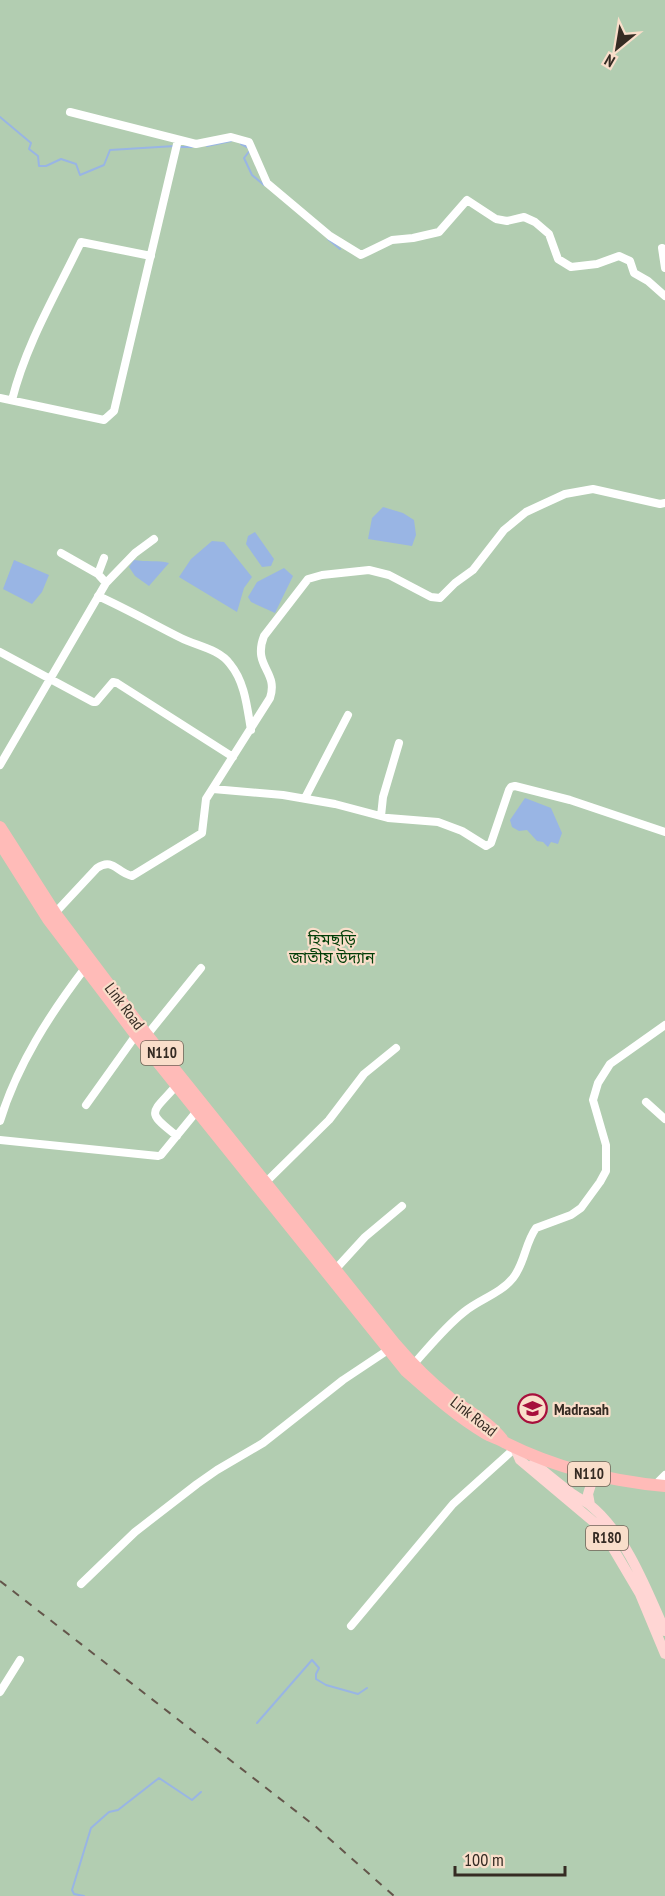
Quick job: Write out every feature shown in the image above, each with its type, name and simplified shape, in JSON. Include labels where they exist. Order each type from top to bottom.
[{"type":"highway","name":"Link Road","points":[[1,834],[176,1086],[413,1365],[449,1397],[489,1425],[510,1445]]},
{"type":"highway","name":"Link Road","points":[[1,834],[48,919],[85,968],[265,1183],[388,1350],[406,1371],[443,1404],[485,1434],[510,1445]]},
{"type":"highway","name":"N110","points":[[510,1445],[594,1475],[660,1486]]},
{"type":"main road","name":"R180","points":[[510,1445],[590,1505],[607,1523],[647,1590],[665,1631]]},
{"type":"main road","name":"R180","points":[[510,1445],[520,1460],[601,1528],[640,1594],[665,1654]]},
{"type":"main road","name":"R180","points":[[590,1505],[588,1494],[594,1475]]},
{"type":"street","points":[[70,112],[172,136],[178,140],[196,144],[231,137],[249,142],[267,183],[330,236],[361,255],[392,240],[439,232],[467,200],[496,219],[507,221],[524,217],[535,222],[549,234],[558,259],[571,267],[597,264],[619,256],[630,261],[634,273],[648,281],[665,296]]},
{"type":"street","points":[[0,398],[104,420],[114,411],[178,140]]},
{"type":"street","points":[[12,400],[19,373],[30,346],[81,242],[151,256]]},
{"type":"street","points":[[662,248],[665,268]]},
{"type":"street","points":[[55,913],[104,863],[110,863],[132,876],[197,837],[204,828],[204,803],[251,730],[273,690],[272,682],[260,655],[264,636],[308,579],[322,575],[369,570],[389,575],[432,597],[440,598],[473,570],[504,530],[526,512],[565,494],[593,489],[660,504],[665,503]]},
{"type":"street","points":[[0,765],[106,583],[135,553],[154,538]]},
{"type":"street","points":[[61,553],[98,574],[106,583]]},
{"type":"street","points":[[98,574],[104,558]]},
{"type":"street","points":[[98,596],[210,650],[229,662],[239,678],[251,730]]},
{"type":"street","points":[[0,652],[93,702],[96,702],[113,682],[117,682],[233,757]]},
{"type":"street","points":[[305,798],[348,714]]},
{"type":"street","points":[[381,816],[383,797],[399,743]]},
{"type":"street","points":[[213,789],[305,798],[381,816],[438,822],[462,831],[489,846],[509,790],[515,786],[570,800],[665,832]]},
{"type":"street","points":[[0,1121],[8,1096],[28,1055],[53,1013],[85,968]]},
{"type":"street","points":[[86,1105],[141,1035],[201,968]]},
{"type":"street","points":[[413,1365],[450,1324],[466,1310],[503,1289],[513,1278],[521,1267],[536,1228],[571,1215],[581,1208],[606,1171],[606,1145],[593,1100],[598,1083],[610,1064],[665,1025]]},
{"type":"street","points":[[265,1183],[329,1120],[364,1074],[396,1048]]},
{"type":"street","points":[[176,1086],[154,1114],[155,1119],[177,1136]]},
{"type":"street","points":[[646,1102],[665,1119]]},
{"type":"street","points":[[0,1140],[153,1157],[161,1155],[197,1111]]},
{"type":"street","points":[[333,1273],[365,1236],[402,1206]]},
{"type":"street","points":[[81,1584],[135,1532],[197,1484],[263,1443],[343,1380],[388,1350]]},
{"type":"street","points":[[351,1626],[453,1504],[510,1445]]},
{"type":"street","points":[[660,1486],[665,1475]]},
{"type":"street","points":[[0,1692],[20,1660]]},
{"type":"green space","name":"হিমছড়ি জাতীয় উদ্যান","points":[[0,0],[665,0],[665,1896],[0,1896]]},
{"type":"water","points":[[383,507],[403,513],[414,520],[416,535],[412,546],[368,539],[372,518]]},
{"type":"water","points":[[255,532],[274,559],[271,566],[262,567],[246,544],[248,536]]},
{"type":"water","points":[[212,541],[224,542],[252,577],[244,588],[237,612],[179,577],[191,559]]},
{"type":"water","points":[[14,560],[49,575],[42,592],[32,604],[3,589]]},
{"type":"water","points":[[134,560],[169,563],[149,586],[135,576],[129,567]]},
{"type":"water","points":[[284,568],[293,576],[275,613],[251,602],[248,597],[257,582]]},
{"type":"water","points":[[525,798],[551,808],[562,833],[558,844],[551,842],[548,847],[543,842],[537,841],[527,830],[519,831],[512,827],[510,820]]},
{"type":"waterway","points":[[0,117],[31,143],[29,149],[38,156],[39,166],[46,166],[61,159],[76,164],[80,175],[104,165],[110,150],[175,146]]},
{"type":"waterway","points":[[207,146],[231,141]]},
{"type":"waterway","points":[[241,144],[251,149],[244,158],[252,175],[264,185]]},
{"type":"waterway","points":[[180,147],[192,147]]},
{"type":"waterway","points":[[328,239],[340,249]]},
{"type":"waterway","points":[[257,1723],[312,1660],[319,1668],[316,1679],[326,1685],[358,1694],[367,1688]]},
{"type":"waterway","points":[[84,1896],[74,1894],[72,1890],[91,1828],[109,1812],[118,1810],[159,1778],[192,1800],[201,1792]]},
{"type":"railway","points":[[0,1581],[315,1826],[394,1896]]},
{"type":"place","name":"Madrasah","points":[[533,1409]]}]
